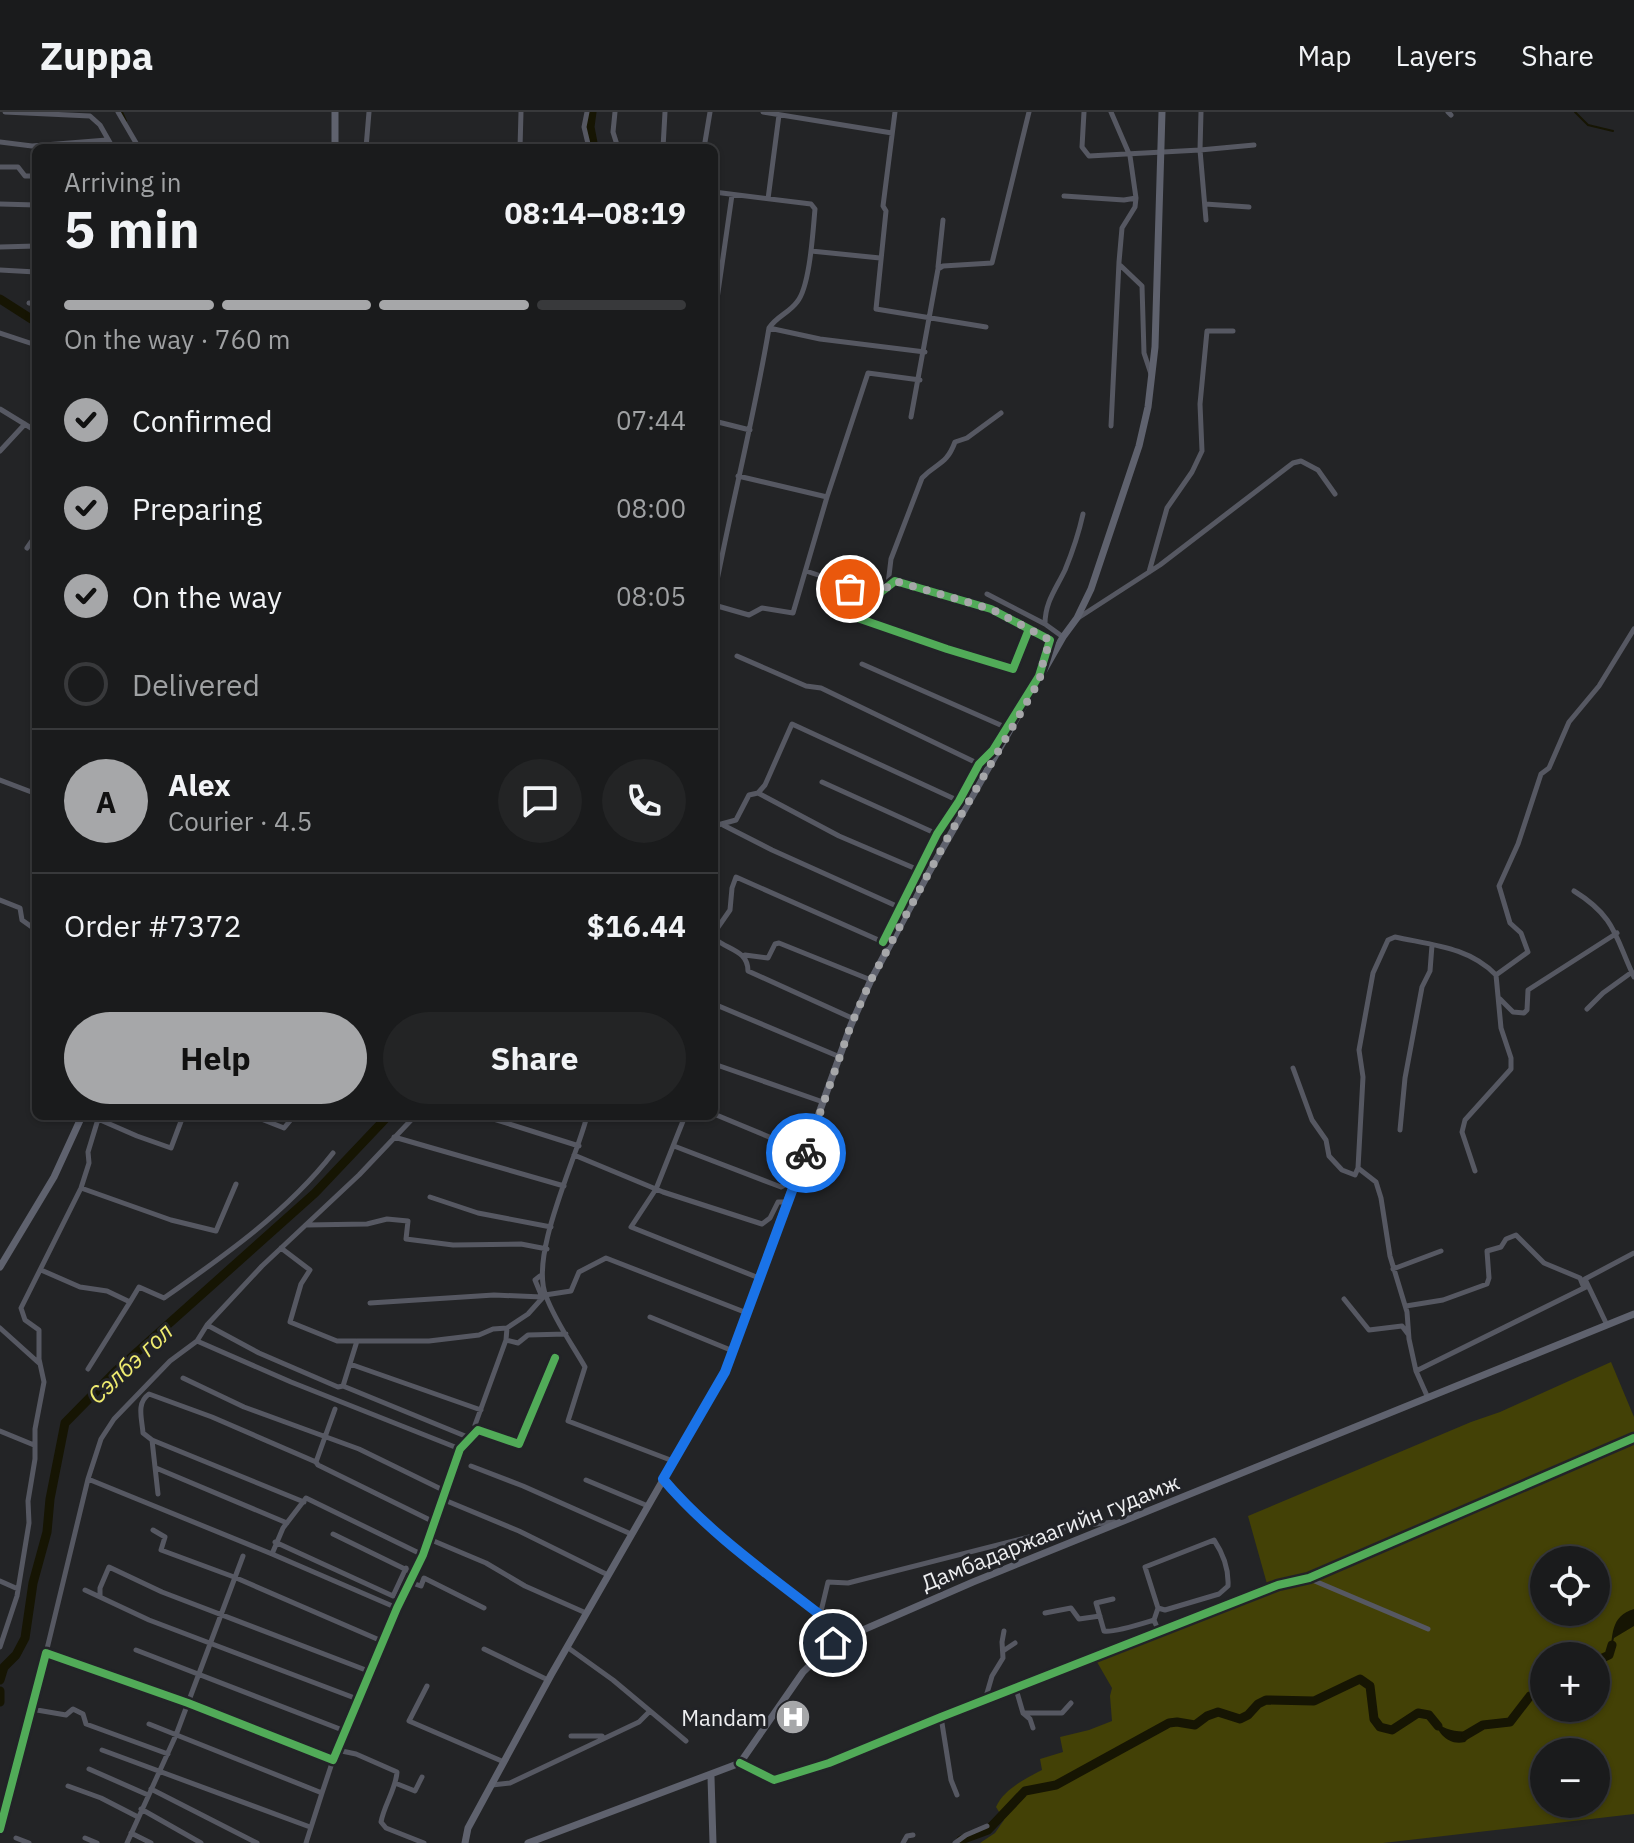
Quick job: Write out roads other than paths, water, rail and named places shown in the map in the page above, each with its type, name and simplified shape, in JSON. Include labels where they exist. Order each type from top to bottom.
[{"type":"main road","points":[[335,112],[335,144]]},
{"type":"main road","points":[[462,1843],[548,1680],[725,1372],[788,1202],[793,1176],[886,944],[909,912],[1091,589],[1135,458],[1153,378],[1162,112]]},
{"type":"main road","points":[[0,1267],[54,1177],[80,1120]]},
{"type":"main road","name":"Дамбадаржаагийн гудамж","points":[[528,1843],[711,1777],[740,1763],[803,1672],[833,1643],[973,1582],[1634,1314]]},
{"type":"main road","points":[[711,1777],[713,1843]]},
{"type":"main road","points":[[468,1828],[473,1843]]},
{"type":"street","points":[[5,112],[90,116],[102,127],[110,144]]},
{"type":"street","points":[[118,112],[137,144]]},
{"type":"street","points":[[366,144],[369,112]]},
{"type":"street","points":[[520,144],[521,112]]},
{"type":"street","points":[[587,112],[584,127],[588,144]]},
{"type":"street","points":[[615,112],[613,132],[617,144]]},
{"type":"street","points":[[663,144],[665,112]]},
{"type":"street","points":[[705,144],[710,112]]},
{"type":"street","points":[[763,112],[892,133]]},
{"type":"street","points":[[895,112],[876,309],[986,327]]},
{"type":"street","points":[[938,269],[943,266],[992,263],[1029,112]]},
{"type":"street","points":[[1084,112],[1084,153],[1089,156],[1130,156],[1254,145]]},
{"type":"street","points":[[1201,112],[1200,150],[1206,220]]},
{"type":"street","points":[[1111,426],[1122,228],[1135,207],[1136,198],[1130,156],[1113,114]]},
{"type":"street","points":[[768,199],[779,115]]},
{"type":"street","points":[[57,144],[107,140]]},
{"type":"street","points":[[0,142],[32,146]]},
{"type":"street","points":[[0,167],[18,167],[25,176],[32,176]]},
{"type":"street","points":[[718,192],[814,206],[811,251],[801,298],[775,319],[769,328],[718,576]]},
{"type":"street","points":[[718,292],[732,194]]},
{"type":"street","points":[[1064,196],[1136,198]]},
{"type":"street","points":[[0,204],[32,205]]},
{"type":"street","points":[[1205,204],[1249,207]]},
{"type":"street","points":[[911,417],[931,317],[943,220]]},
{"type":"street","points":[[0,247],[32,246]]},
{"type":"street","points":[[811,251],[880,258]]},
{"type":"street","points":[[1119,262],[1123,271],[1142,286],[1144,353],[1153,378]]},
{"type":"street","points":[[0,270],[32,272]]},
{"type":"street","points":[[769,328],[820,339],[925,352]]},
{"type":"street","points":[[1149,572],[1167,508],[1202,451],[1200,404],[1207,331],[1233,331]]},
{"type":"street","points":[[0,333],[32,344]]},
{"type":"street","points":[[718,606],[745,614],[762,608],[793,613],[868,373],[920,380]]},
{"type":"street","points":[[0,409],[32,428]]},
{"type":"street","points":[[888,585],[891,559],[922,478],[947,460],[955,442],[967,438],[1001,413]]},
{"type":"street","points":[[718,422],[750,430]]},
{"type":"street","points":[[0,451],[25,424]]},
{"type":"street","points":[[1077,618],[1149,572],[1293,463],[1301,461],[1318,470],[1335,494]]},
{"type":"street","points":[[738,476],[827,497]]},
{"type":"street","points":[[1045,624],[1045,611],[1054,585],[1064,573],[1083,514]]},
{"type":"street","points":[[27,548],[32,541]]},
{"type":"street","points":[[718,929],[730,910],[736,877],[886,944],[899,908],[937,834],[979,764],[993,750],[1040,677],[1050,640],[975,603],[895,581],[881,592],[806,571]]},
{"type":"street","points":[[851,586],[843,613],[932,645],[1013,669],[1029,629]]},
{"type":"street","points":[[987,594],[1045,624],[1063,637]]},
{"type":"street","points":[[1496,975],[1528,952],[1521,933],[1510,923],[1499,886],[1518,844],[1541,774],[1549,768],[1569,722],[1599,686],[1634,629]]},
{"type":"street","points":[[737,656],[806,686],[821,688],[979,764]]},
{"type":"street","points":[[862,664],[1005,727]]},
{"type":"street","points":[[718,826],[736,820],[749,795],[758,793],[765,785],[792,724],[959,801]]},
{"type":"street","points":[[0,780],[32,792]]},
{"type":"street","points":[[822,782],[937,834]]},
{"type":"street","points":[[758,793],[839,836],[928,874]]},
{"type":"street","points":[[723,825],[909,912]]},
{"type":"street","points":[[1574,891],[1594,903],[1617,933],[1631,957],[1633,975],[1603,993],[1587,1009]]},
{"type":"street","points":[[0,900],[20,908],[22,920],[32,927]]},
{"type":"street","points":[[1498,998],[1513,1012],[1524,1013],[1527,1010],[1528,990],[1617,933]]},
{"type":"street","points":[[718,938],[745,955],[768,958],[775,944],[779,943],[871,980]]},
{"type":"street","points":[[1293,1068],[1312,1120],[1326,1140],[1329,1156],[1342,1170],[1355,1175],[1358,1168],[1363,1077],[1359,1050],[1373,973],[1391,938],[1462,951],[1484,962],[1496,975],[1501,1028],[1511,1058],[1511,1069],[1465,1120],[1462,1132],[1475,1171]]},
{"type":"street","points":[[1400,1130],[1405,1078],[1422,987],[1430,971],[1432,945]]},
{"type":"street","points":[[745,955],[748,971],[854,1019]]},
{"type":"street","points":[[718,1006],[840,1057]]},
{"type":"street","points":[[718,1065],[824,1103]]},
{"type":"street","points":[[674,1146],[781,1187],[785,1185],[793,1176],[786,1144],[718,1116]]},
{"type":"street","points":[[0,1647],[18,1589],[29,1523],[34,1445],[44,1382],[39,1330],[25,1320],[21,1308],[81,1188],[98,1120]]},
{"type":"street","points":[[105,1120],[171,1148],[182,1120]]},
{"type":"street","points":[[264,1120],[284,1128],[291,1120]]},
{"type":"street","points":[[0,1829],[88,1479],[101,1439],[114,1419],[170,1361],[197,1341],[207,1325],[281,1248],[411,1120]]},
{"type":"street","points":[[497,1120],[579,1146]]},
{"type":"street","points":[[586,1120],[551,1227],[541,1276],[535,1280],[585,1367],[568,1421],[673,1461]]},
{"type":"street","points":[[684,1120],[656,1189],[631,1227],[760,1279]]},
{"type":"street","points":[[394,1137],[564,1186]]},
{"type":"street","points":[[88,1369],[139,1287],[164,1298],[207,1270],[307,1186],[333,1153]]},
{"type":"street","points":[[574,1155],[656,1189],[762,1224],[770,1218],[778,1202],[788,1202]]},
{"type":"street","points":[[1358,1168],[1376,1182],[1393,1269],[1406,1306],[1416,1371],[1428,1398]]},
{"type":"street","points":[[81,1188],[171,1220],[216,1231],[236,1184]]},
{"type":"street","points":[[430,1197],[478,1213],[551,1227]]},
{"type":"street","points":[[306,1225],[367,1224],[387,1219],[408,1221],[406,1239],[453,1245],[521,1244],[547,1249]]},
{"type":"street","points":[[1406,1306],[1443,1300],[1487,1284],[1487,1251],[1501,1247],[1506,1239],[1516,1235],[1544,1263],[1580,1278],[1607,1325]]},
{"type":"street","points":[[281,1248],[310,1270],[301,1284],[290,1322],[337,1341],[458,1340],[507,1328],[528,1314],[543,1296]]},
{"type":"street","points":[[1393,1269],[1441,1251]]},
{"type":"street","points":[[1586,1287],[1585,1279],[1634,1253]]},
{"type":"street","points":[[370,1303],[494,1295],[543,1296],[571,1291],[579,1272],[606,1258],[748,1313]]},
{"type":"street","points":[[41,1270],[80,1287],[107,1291],[130,1302]]},
{"type":"street","points":[[1416,1371],[1586,1287]]},
{"type":"street","points":[[1344,1299],[1369,1330],[1402,1326],[1409,1334]]},
{"type":"street","points":[[650,1317],[734,1351]]},
{"type":"street","points":[[207,1325],[259,1353],[338,1387],[343,1386],[470,1438]]},
{"type":"street","points":[[0,1328],[40,1364]]},
{"type":"street","points":[[507,1328],[506,1340],[475,1425],[478,1430],[519,1444],[555,1358]]},
{"type":"street","points":[[506,1340],[518,1343],[528,1335],[567,1334]]},
{"type":"street","points":[[197,1341],[460,1449]]},
{"type":"street","points":[[343,1386],[357,1341]]},
{"type":"street","points":[[350,1364],[481,1410]]},
{"type":"street","points":[[183,1378],[233,1403],[359,1449],[445,1491]]},
{"type":"street","points":[[304,1502],[152,1440],[143,1433],[143,1398],[149,1394],[212,1417],[316,1462],[434,1522]]},
{"type":"street","points":[[358,1408],[363,1394]]},
{"type":"street","points":[[316,1462],[335,1409]]},
{"type":"street","points":[[306,1843],[333,1760],[397,1608],[423,1555],[460,1449],[478,1430]]},
{"type":"street","points":[[0,1431],[34,1445]]},
{"type":"street","points":[[740,1763],[774,1780],[829,1763],[1278,1585],[1309,1578],[1634,1438]]},
{"type":"street","points":[[152,1440],[158,1494]]},
{"type":"street","points":[[471,1466],[631,1534]]},
{"type":"street","points":[[156,1468],[287,1523]]},
{"type":"street","points":[[88,1479],[397,1608]]},
{"type":"street","points":[[663,1479],[716,1533],[819,1614]]},
{"type":"street","points":[[586,1480],[648,1506]]},
{"type":"street","points":[[272,1554],[275,1542],[287,1523],[310,1499],[423,1555]]},
{"type":"street","points":[[442,1499],[519,1531],[608,1575]]},
{"type":"street","points":[[833,1643],[817,1628],[828,1582],[848,1583],[1068,1527],[1122,1521]]},
{"type":"street","points":[[153,1530],[165,1537],[161,1550],[234,1577],[384,1642]]},
{"type":"street","points":[[333,1534],[413,1573]]},
{"type":"street","points":[[429,1539],[486,1563],[525,1586],[586,1613]]},
{"type":"street","points":[[1158,1608],[1165,1610],[1219,1594],[1228,1586],[1225,1560],[1214,1540],[1145,1567],[1158,1608],[1154,1620],[1159,1632]]},
{"type":"street","points":[[275,1542],[393,1596],[406,1568]]},
{"type":"street","points":[[127,1843],[176,1735],[243,1556]]},
{"type":"street","points":[[100,1595],[109,1567],[162,1592],[371,1672]]},
{"type":"street","points":[[409,1582],[421,1586],[424,1578],[484,1608]]},
{"type":"street","points":[[1309,1578],[1428,1629]]},
{"type":"street","points":[[0,1581],[18,1589]]},
{"type":"street","points":[[85,1590],[149,1620],[360,1700]]},
{"type":"street","points":[[1113,1599],[1096,1603],[1104,1631],[1112,1632],[1154,1620]]},
{"type":"street","points":[[1045,1613],[1071,1608],[1079,1619],[1100,1616]]},
{"type":"street","points":[[985,1701],[992,1676],[1003,1658],[1004,1631]]},
{"type":"street","points":[[1003,1651],[1015,1643]]},
{"type":"street","points":[[567,1647],[686,1741]]},
{"type":"street","points":[[484,1649],[548,1680]]},
{"type":"street","points":[[136,1650],[345,1731]]},
{"type":"street","points":[[46,1653],[90,1666],[333,1760]]},
{"type":"street","points":[[427,1686],[409,1721],[504,1762]]},
{"type":"street","points":[[1016,1689],[1023,1713],[1030,1719],[1033,1728]]},
{"type":"street","points":[[1023,1713],[1062,1713],[1071,1703]]},
{"type":"street","points":[[31,1709],[66,1715],[73,1709],[83,1714],[86,1724],[168,1754]]},
{"type":"street","points":[[491,1785],[510,1783],[639,1722],[649,1712]]},
{"type":"street","points":[[941,1717],[951,1780],[957,1795]]},
{"type":"street","points":[[149,1724],[322,1793]]},
{"type":"street","points":[[571,1736],[606,1736]]},
{"type":"street","points":[[102,1750],[310,1827]]},
{"type":"street","points":[[337,1750],[356,1754],[397,1772],[381,1822],[386,1828],[424,1843]]},
{"type":"street","points":[[89,1769],[149,1792],[257,1843]]},
{"type":"street","points":[[395,1783],[415,1791],[422,1777]]},
{"type":"street","points":[[68,1786],[138,1817]]},
{"type":"street","points":[[141,1809],[201,1843]]},
{"type":"street","points":[[955,1843],[987,1826]]},
{"type":"street","points":[[131,1833],[151,1843]]},
{"type":"street","points":[[903,1843],[907,1836],[913,1835]]},
{"type":"street","points":[[16,1838],[29,1843]]},
{"type":"street","points":[[85,1838],[97,1843]]},
{"type":"waterway","points":[[122,112],[126,121]]},
{"type":"waterway","name":"Сэлбэ гол","points":[[592,112],[590,127],[593,144]]},
{"type":"waterway","points":[[1575,112],[1588,125],[1613,131]]},
{"type":"waterway","points":[[0,299],[32,319]]},
{"type":"waterway","name":"Сэлбэ гол","points":[[0,1680],[4,1667],[16,1655],[25,1638],[65,1423],[117,1370],[315,1193],[384,1120]]},
{"type":"waterway","points":[[1610,1652],[1612,1645]]},
{"type":"waterway","points":[[961,1840],[988,1830],[1025,1791],[1056,1785],[1169,1723],[1195,1725],[1218,1712],[1240,1719],[1266,1700],[1314,1701],[1360,1679],[1370,1686],[1374,1719],[1380,1727],[1392,1730],[1418,1713],[1429,1715],[1438,1726]]},
{"type":"waterway","name":"Сэлбэ гол","points":[[0,1691],[0,1702]]},
{"type":"waterway","points":[[1466,1735],[1483,1725],[1510,1722],[1530,1696]]},
{"type":"place","name":"Mandam","points":[[793,1717]]}]
